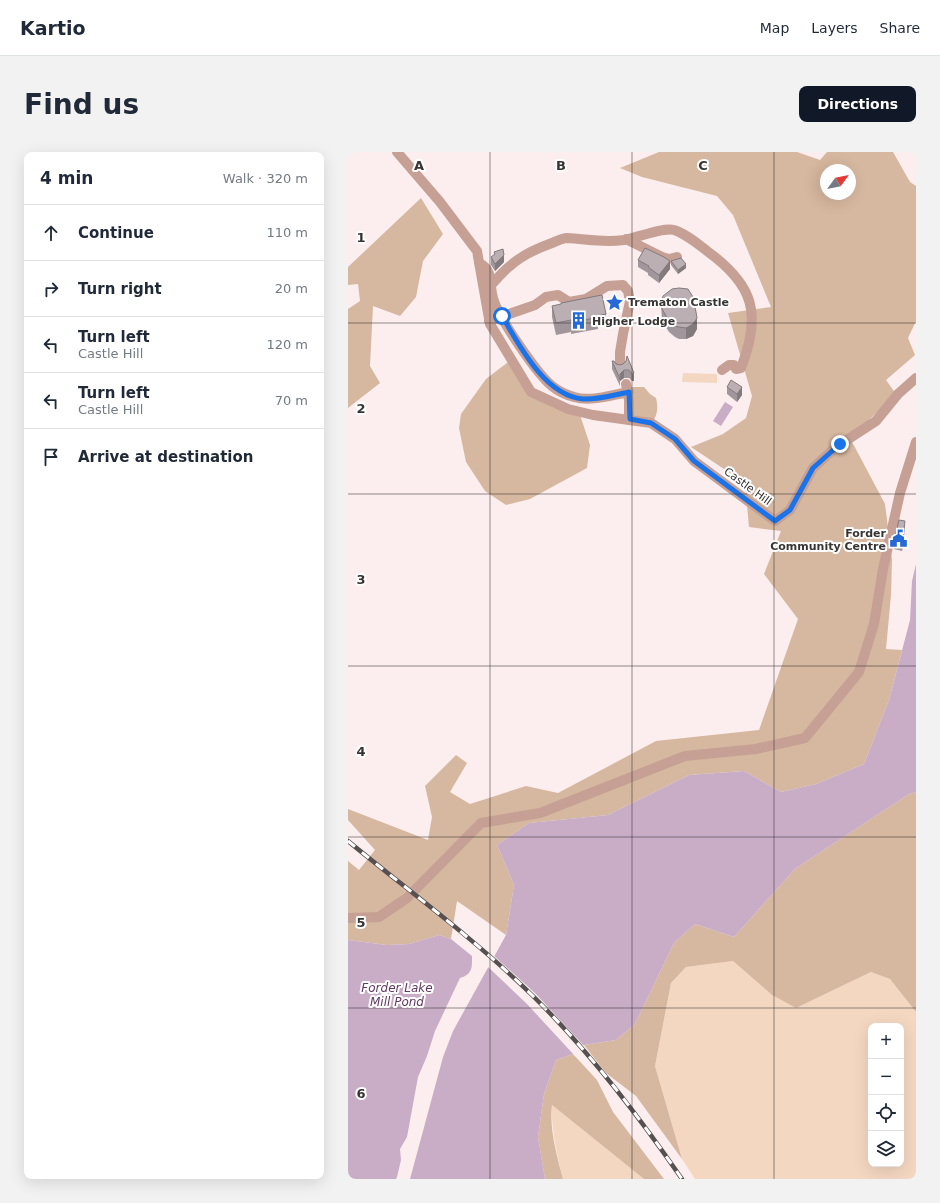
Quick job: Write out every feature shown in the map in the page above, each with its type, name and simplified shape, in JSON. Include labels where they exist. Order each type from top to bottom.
[{"type":"street","points":[[397,152],[440,202],[477,252],[479,263],[488,269],[495,305],[532,363],[552,386],[573,397],[584,399],[627,388],[630,419]]},
{"type":"street","points":[[491,285],[510,266],[520,259],[543,246],[565,238],[599,242],[626,239],[661,231],[673,230],[688,237],[733,272],[744,288],[752,306],[753,327],[747,353],[741,368],[738,373],[734,365],[729,365],[722,370]]},
{"type":"street","points":[[626,239],[662,257],[669,259],[678,257]]},
{"type":"street","name":"Castle Hill","points":[[479,263],[490,324],[531,392],[568,409],[594,415],[651,423],[675,439],[694,461],[775,521],[790,510],[813,468],[836,447],[876,421],[898,394],[916,378]]},
{"type":"street","points":[[489,321],[535,305],[546,297],[558,295],[569,302],[586,299],[607,286],[615,284],[622,285],[628,291],[630,301],[622,334],[620,366]]},
{"type":"street","points":[[348,918],[379,917],[407,898],[482,823],[540,813],[686,756],[756,749],[805,738],[859,672],[874,624],[882,569],[900,493],[916,442]]},
{"type":"shaded area","points":[[659,152],[797,152],[820,160],[827,152],[893,152],[910,182],[916,186],[916,321],[908,338],[915,355],[886,380],[896,394],[850,438],[885,504],[892,560],[891,595],[886,649],[902,650],[889,700],[864,764],[816,784],[781,792],[744,771],[689,775],[608,815],[529,823],[497,845],[514,885],[506,935],[457,901],[451,939],[439,935],[409,944],[387,945],[348,940],[348,861],[359,870],[375,850],[348,820],[348,809],[428,840],[432,817],[425,786],[456,755],[467,763],[450,792],[470,804],[526,786],[558,793],[656,741],[759,730],[798,619],[764,574],[781,531],[749,527],[745,483],[691,447],[723,434],[746,418],[752,396],[728,313],[771,307],[733,215],[717,196],[642,177],[620,168]]},
{"type":"shaded area","points":[[421,198],[443,234],[423,261],[416,297],[400,316],[373,306],[370,366],[380,383],[348,408],[348,309],[360,301],[358,284],[348,285],[348,267]]},
{"type":"shaded area","points":[[512,359],[533,390],[552,407],[580,415],[590,445],[587,468],[530,499],[506,505],[485,491],[466,462],[459,428],[461,414],[486,379]]},
{"type":"shaded area","points":[[683,373],[717,374],[717,383],[682,382]]},
{"type":"shaded area","points":[[644,387],[656,398],[657,411],[652,422],[632,418],[629,388]]},
{"type":"shaded area","points":[[916,792],[916,1012],[890,979],[871,972],[796,1008],[772,995],[733,961],[686,967],[671,983],[655,1066],[682,1159],[636,1096],[606,1073],[584,1045],[616,1040],[635,1024],[674,943],[695,924],[734,937],[795,869],[909,794]]},
{"type":"shaded area","points":[[733,961],[772,995],[796,1008],[871,972],[890,979],[916,1012],[916,1179],[695,1179],[682,1159],[655,1066],[671,983],[686,967]]},
{"type":"shaded area","points":[[573,1054],[597,1080],[613,1112],[664,1179],[644,1179],[552,1105],[551,1114],[553,1133],[563,1179],[545,1179],[538,1137],[544,1094],[556,1060]]},
{"type":"shaded area","points":[[552,1105],[644,1179],[563,1179],[553,1133]]},
{"type":"water","points":[[725,402],[733,407],[721,426],[713,421]]},
{"type":"water","points":[[916,564],[916,792],[909,794],[795,869],[734,937],[695,924],[674,943],[635,1024],[616,1040],[584,1045],[573,1054],[556,1060],[544,1094],[538,1137],[545,1179],[410,1179],[443,1057],[453,1031],[506,935],[514,885],[497,845],[529,823],[608,815],[689,775],[744,771],[781,792],[816,784],[864,764],[889,700],[910,620],[912,581]]},
{"type":"water","name":"Forder Lake Mill Pond","points":[[439,935],[451,939],[472,956],[472,967],[470,972],[460,978],[435,1031],[418,1077],[407,1137],[400,1149],[401,1160],[397,1177],[396,1179],[348,1179],[348,940],[387,945],[409,944]]},
{"type":"pier","points":[[493,955],[536,994],[585,1047],[575,1056],[527,1004],[487,966]]},
{"type":"building","points":[[645,248],[670,261],[659,275],[648,267],[649,266],[638,260]]},
{"type":"building","points":[[503,249],[504,255],[495,264],[491,257],[495,254],[494,252]]},
{"type":"building","points":[[681,258],[686,264],[678,270],[671,261]]},
{"type":"building","name":"Trematon Castle","points":[[672,289],[688,289],[693,297],[696,312],[697,318],[693,324],[686,328],[675,326],[669,321],[662,309],[661,303],[663,296]]},
{"type":"building","points":[[602,295],[606,314],[571,323],[571,320],[556,323],[552,306]]},
{"type":"building","points":[[627,356],[634,373],[632,374],[629,370],[624,370],[620,374],[620,379],[612,361],[616,364],[623,364],[626,361]]},
{"type":"building","points":[[731,380],[742,387],[737,394],[727,387]]},
{"type":"building","points":[[899,520],[905,521],[902,543],[894,542]]},
{"type":"railway","points":[[348,841],[489,955],[554,1017],[612,1084],[682,1179]]},
{"type":"place","name":"Trematon Castle","points":[[615,302]]},
{"type":"place","name":"Higher Lodge","points":[[579,321]]},
{"type":"place","name":"Forder Community Centre","points":[[899,539]]},
{"type":"route","points":[[502,316],[532,363],[552,386],[573,397],[584,399],[629,392],[630,419],[651,423],[675,439],[694,461],[775,521],[790,510],[813,468],[840,444]]}]
